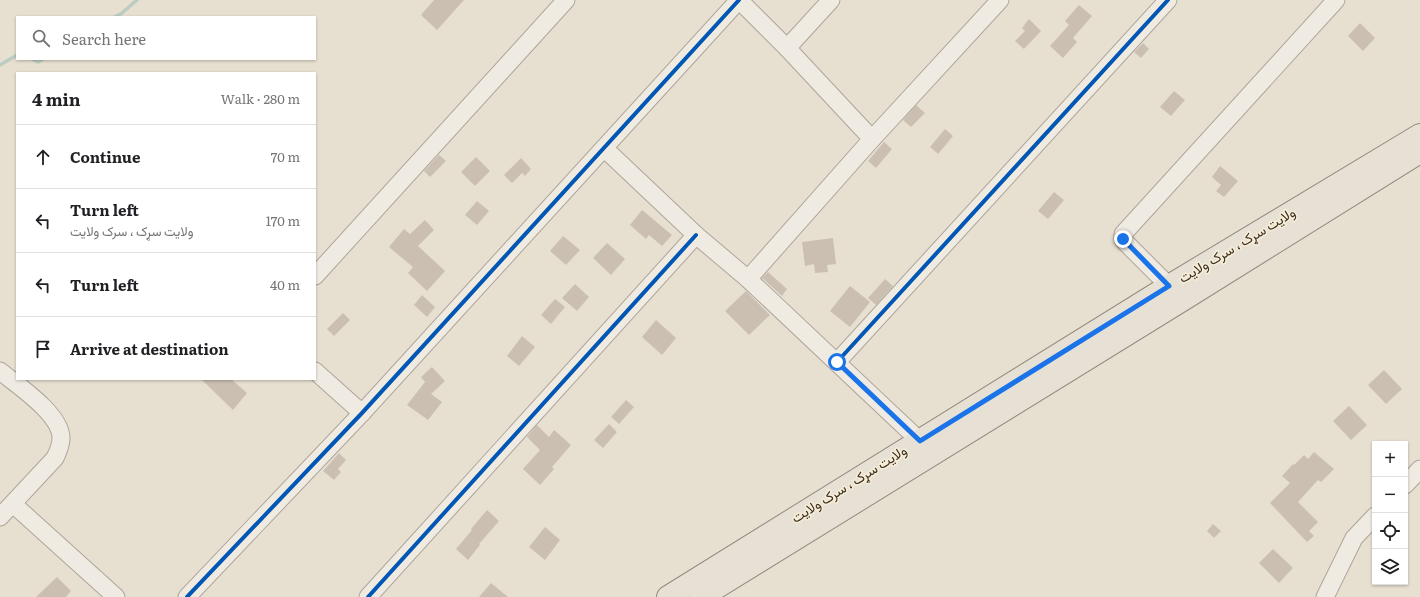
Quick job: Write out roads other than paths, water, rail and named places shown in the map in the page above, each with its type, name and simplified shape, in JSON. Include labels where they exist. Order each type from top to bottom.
[{"type":"main road","name":"ولایت سړک ، سرک ولایت","points":[[668,597],[1169,286],[1420,135]]},
{"type":"main road","name":"ولایت سړک ، سرک ولایت","points":[[701,597],[1184,300],[1420,152]]},
{"type":"street","points":[[316,275],[566,0]]},
{"type":"street","points":[[187,597],[362,413],[605,149],[739,0],[787,48],[872,139]]},
{"type":"street","points":[[787,48],[831,0]]},
{"type":"street","points":[[748,279],[872,139],[1000,0]]},
{"type":"street","points":[[837,362],[1168,0]]},
{"type":"street","points":[[1169,286],[1126,243],[1123,239],[1123,234],[1336,0]]},
{"type":"street","points":[[605,149],[696,235],[748,279],[920,441]]},
{"type":"street","points":[[368,597],[696,235]]},
{"type":"street","points":[[0,371],[46,408],[59,427],[61,438],[59,450],[55,458],[0,518]]},
{"type":"street","points":[[316,372],[362,413]]},
{"type":"street","points":[[1408,482],[1420,469]]},
{"type":"street","points":[[13,504],[116,597]]},
{"type":"street","points":[[1325,597],[1354,538],[1372,519]]},
{"type":"waterway","points":[[117,16],[137,0]]},
{"type":"waterway","points":[[0,65],[16,56]]},
{"type":"waterway","points":[[34,60],[38,62],[41,60]]}]
